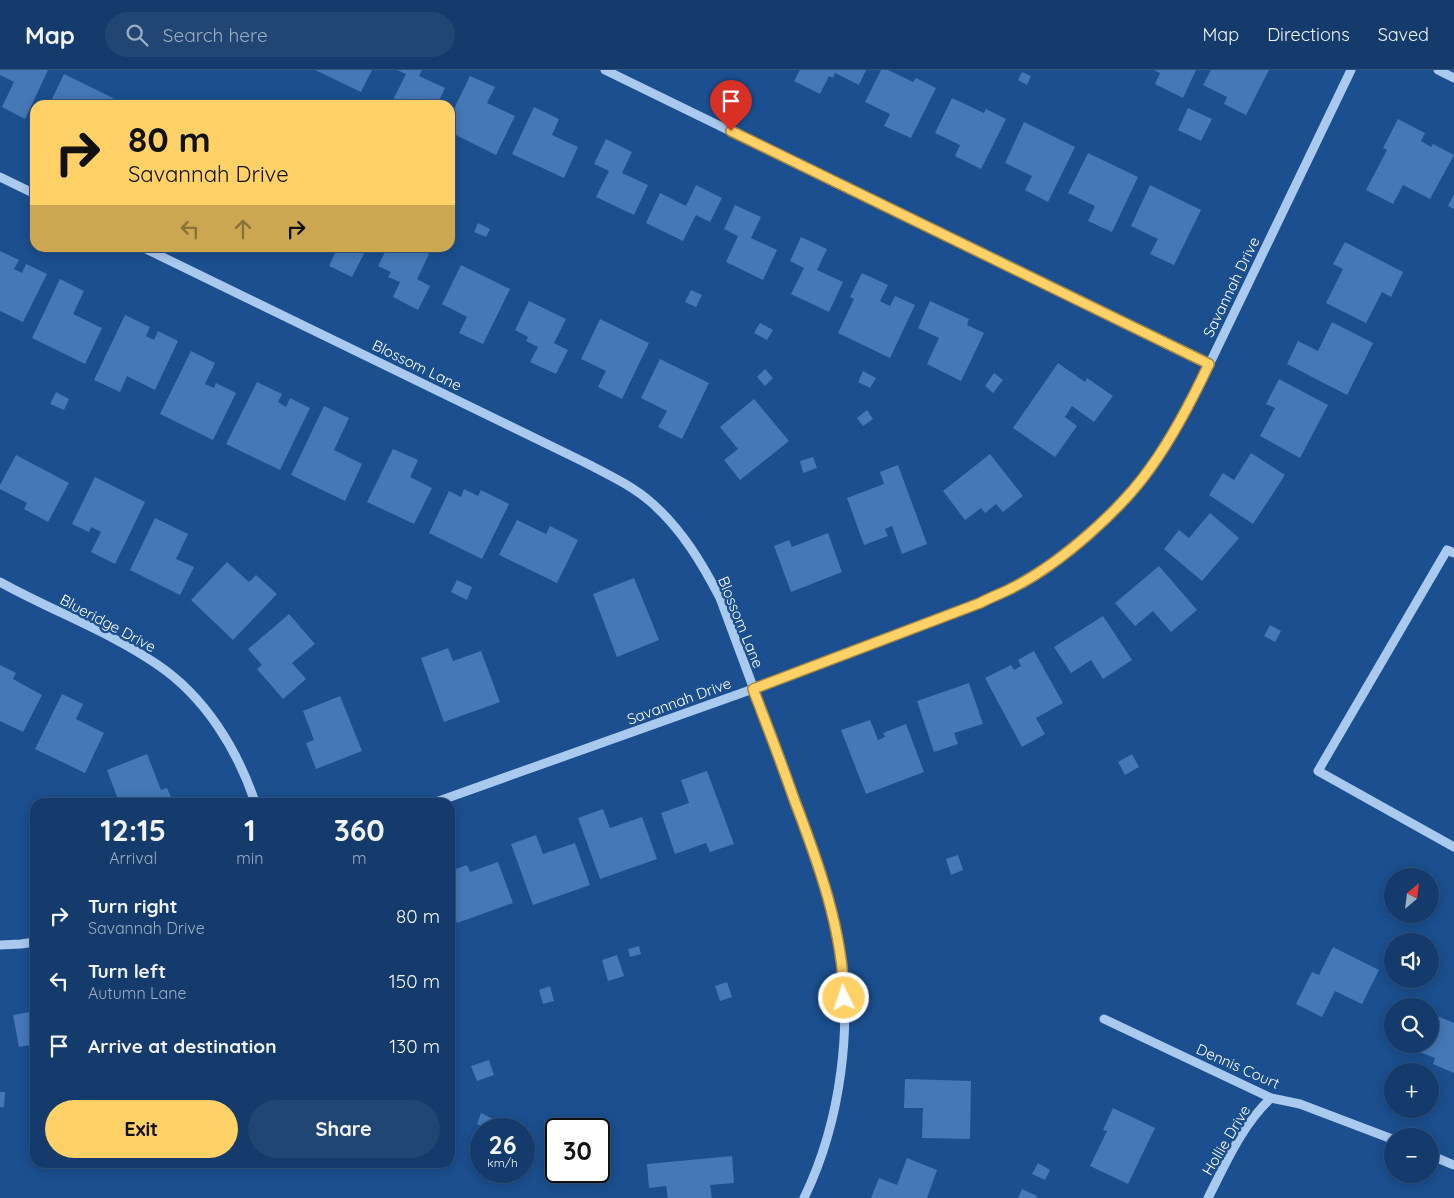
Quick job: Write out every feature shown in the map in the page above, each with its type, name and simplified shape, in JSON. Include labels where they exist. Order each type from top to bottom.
[{"type":"street","points":[[606,70],[1209,364]]},
{"type":"street","name":"Savannah Drive","points":[[447,798],[753,689],[980,603],[1016,586],[1054,562],[1090,533],[1122,503],[1151,468],[1174,432],[1209,364],[1351,70]]},
{"type":"street","points":[[1438,70],[1454,78]]},
{"type":"street","points":[[0,177],[30,192]]},
{"type":"street","name":"Blossom Lane","points":[[152,252],[622,482],[652,503],[678,529],[705,569],[720,598],[815,855],[838,940],[844,982],[842,1067],[835,1109],[824,1146],[804,1198]]},
{"type":"street","points":[[1454,553],[1447,550],[1318,771],[1454,847]]},
{"type":"street","name":"Blueridge Drive","points":[[0,582],[124,644],[159,665],[189,691],[214,720],[234,752],[254,798]]},
{"type":"street","points":[[0,945],[30,943]]},
{"type":"street","name":"Dennis Court","points":[[1104,1019],[1271,1098],[1300,1104],[1384,1136]]},
{"type":"street","name":"Hollie Drive","points":[[1208,1198],[1247,1125],[1260,1108],[1271,1098]]},
{"type":"street","points":[[1439,1158],[1454,1165]]},
{"type":"building","points":[[0,70],[48,70],[34,100],[30,100],[30,108],[25,119],[2,107],[14,82],[0,75]]},
{"type":"building","points":[[315,70],[372,70],[361,92]]},
{"type":"building","points":[[397,70],[422,70],[419,76],[445,88],[439,100],[393,100],[406,74]]},
{"type":"building","points":[[800,70],[866,70],[859,85],[835,73],[833,78],[829,76],[820,94],[794,81]]},
{"type":"building","points":[[881,70],[888,70],[913,82],[916,78],[936,88],[911,138],[884,126],[890,114],[865,102]]},
{"type":"building","points":[[1154,70],[1196,70],[1183,98],[1155,84],[1160,73]]},
{"type":"building","points":[[1211,70],[1269,70],[1246,115],[1224,104],[1227,97],[1203,85]]},
{"type":"building","points":[[1022,72],[1031,76],[1027,85],[1018,80]]},
{"type":"building","points":[[64,74],[113,98],[112,100],[51,100]]},
{"type":"building","points":[[470,76],[495,87],[487,103],[515,116],[496,155],[455,134],[455,107]]},
{"type":"building","points":[[952,98],[984,113],[986,109],[1006,119],[981,169],[955,156],[960,145],[935,133]]},
{"type":"building","points":[[534,107],[559,119],[552,135],[578,147],[564,178],[512,154]]},
{"type":"building","points":[[1188,108],[1212,119],[1201,141],[1178,130]]},
{"type":"building","points":[[1398,119],[1425,133],[1421,141],[1431,147],[1433,144],[1454,155],[1430,199],[1403,185],[1393,204],[1366,190],[1387,150],[1383,148]]},
{"type":"building","points":[[1024,122],[1075,147],[1048,202],[1025,190],[1032,176],[1005,163]]},
{"type":"building","points":[[606,139],[632,152],[622,173],[648,185],[634,215],[596,197],[609,171],[594,164]]},
{"type":"building","points":[[1088,153],[1138,177],[1112,232],[1088,221],[1095,206],[1068,193]]},
{"type":"building","points":[[696,185],[722,198],[710,222],[696,215],[683,241],[646,223],[660,193],[686,206]]},
{"type":"building","points":[[1150,185],[1201,210],[1174,265],[1150,254],[1158,239],[1131,226]]},
{"type":"building","points":[[1454,194],[1454,209],[1448,206]]},
{"type":"building","points":[[735,205],[761,217],[751,238],[777,250],[763,280],[726,262],[738,236],[724,229]]},
{"type":"building","points":[[478,223],[490,229],[486,237],[474,232]]},
{"type":"building","points":[[801,237],[827,249],[817,270],[843,282],[829,312],[791,294],[804,268],[790,261]]},
{"type":"building","points":[[1345,242],[1403,272],[1391,297],[1382,292],[1366,323],[1326,303],[1343,269],[1333,264]]},
{"type":"building","points":[[0,251],[19,260],[14,269],[22,273],[26,264],[47,274],[23,322],[0,311]]},
{"type":"building","points":[[336,252],[365,252],[352,277],[329,266]]},
{"type":"building","points":[[385,252],[424,252],[429,254],[417,279],[430,286],[418,310],[393,297],[400,282],[388,277],[391,272],[378,266]]},
{"type":"building","points":[[461,265],[510,289],[483,344],[459,333],[467,317],[442,304]]},
{"type":"building","points":[[862,273],[888,285],[880,301],[890,306],[895,296],[915,305],[890,358],[838,333],[854,299],[850,297]]},
{"type":"building","points":[[60,279],[84,291],[73,314],[102,328],[85,364],[32,338]]},
{"type":"building","points":[[691,290],[702,295],[696,307],[685,302]]},
{"type":"building","points":[[529,301],[566,319],[554,343],[568,350],[556,374],[530,362],[538,347],[526,341],[528,337],[515,330]]},
{"type":"building","points":[[930,301],[969,319],[967,325],[984,333],[961,381],[927,364],[939,338],[918,328]]},
{"type":"building","points":[[125,315],[150,327],[146,336],[154,340],[158,331],[178,341],[155,390],[127,376],[120,392],[94,380]]},
{"type":"building","points":[[600,319],[649,343],[622,399],[598,387],[606,371],[581,359]]},
{"type":"building","points":[[1332,322],[1373,343],[1347,395],[1287,364],[1298,341],[1318,351]]},
{"type":"building","points":[[760,323],[773,330],[767,340],[754,333]]},
{"type":"building","points":[[191,351],[215,363],[205,384],[214,388],[216,383],[236,393],[213,440],[160,414]]},
{"type":"building","points":[[660,359],[709,383],[682,439],[658,427],[667,411],[641,398]]},
{"type":"building","points":[[1058,363],[1085,382],[1087,378],[1113,396],[1094,422],[1072,406],[1065,417],[1077,426],[1055,457],[1013,428]]},
{"type":"building","points":[[765,369],[773,378],[765,386],[757,377]]},
{"type":"building","points":[[863,371],[876,378],[870,388],[858,382]]},
{"type":"building","points":[[994,373],[1003,380],[993,393],[985,386]]},
{"type":"building","points":[[1279,379],[1328,405],[1300,458],[1260,436],[1275,408],[1266,404]]},
{"type":"building","points":[[257,382],[282,394],[278,402],[286,407],[290,398],[310,408],[280,470],[226,444]]},
{"type":"building","points":[[56,392],[69,399],[64,410],[50,404]]},
{"type":"building","points":[[754,399],[789,441],[740,480],[724,460],[738,449],[720,427]]},
{"type":"building","points":[[324,406],[349,418],[334,450],[362,464],[345,501],[291,475]]},
{"type":"building","points":[[867,410],[873,419],[863,426],[857,418]]},
{"type":"building","points":[[393,449],[418,460],[410,477],[432,488],[414,524],[367,502]]},
{"type":"building","points":[[1251,453],[1285,475],[1253,524],[1209,495],[1223,473],[1234,480]]},
{"type":"building","points":[[990,454],[1023,496],[1003,512],[996,504],[985,513],[981,508],[965,520],[943,491]]},
{"type":"building","points":[[16,455],[69,483],[48,522],[24,509],[27,503],[0,489],[0,485]]},
{"type":"building","points":[[813,457],[817,468],[803,473],[800,461]]},
{"type":"building","points":[[898,465],[927,544],[902,554],[892,526],[885,529],[888,536],[864,545],[847,498],[884,484],[880,472]]},
{"type":"building","points":[[95,477],[145,502],[115,564],[91,552],[101,532],[91,527],[89,532],[72,524]]},
{"type":"building","points":[[464,489],[478,496],[481,490],[509,504],[482,559],[429,533],[449,491],[461,497]]},
{"type":"building","points":[[1210,513],[1239,538],[1202,581],[1164,549],[1179,530],[1189,538]]},
{"type":"building","points":[[155,518],[188,534],[176,559],[194,567],[180,595],[130,570]]},
{"type":"building","points":[[517,520],[546,534],[550,526],[578,540],[557,583],[499,555]]},
{"type":"building","points":[[828,533],[842,572],[791,592],[774,546],[789,540],[792,547]]},
{"type":"building","points":[[227,562],[249,582],[256,575],[277,594],[233,640],[191,600]]},
{"type":"building","points":[[1159,566],[1197,610],[1171,632],[1153,611],[1135,626],[1115,603]]},
{"type":"building","points":[[634,578],[659,640],[617,657],[593,594]]},
{"type":"building","points":[[457,580],[472,587],[467,600],[451,592]]},
{"type":"building","points":[[289,614],[315,644],[292,663],[306,679],[283,699],[257,669],[262,665],[248,649]]},
{"type":"building","points":[[1103,616],[1132,660],[1103,679],[1091,660],[1071,673],[1054,647]]},
{"type":"building","points":[[1270,625],[1281,631],[1275,642],[1264,636]]},
{"type":"building","points":[[448,648],[453,661],[481,651],[500,702],[444,722],[421,658]]},
{"type":"building","points":[[1034,651],[1063,703],[1036,718],[1045,734],[1022,747],[985,678],[1011,665],[1014,670],[1021,666],[1018,660]]},
{"type":"building","points":[[0,665],[16,673],[13,679],[42,695],[23,732],[0,721]]},
{"type":"building","points":[[969,683],[983,724],[954,733],[958,744],[934,752],[917,701]]},
{"type":"building","points":[[62,694],[83,704],[76,719],[104,733],[85,773],[35,749]]},
{"type":"building","points":[[340,696],[362,751],[316,769],[306,743],[314,740],[303,711]]},
{"type":"building","points":[[870,720],[878,740],[885,737],[883,733],[906,724],[924,772],[866,794],[841,730]]},
{"type":"building","points":[[147,754],[161,790],[167,788],[171,798],[118,798],[107,770]]},
{"type":"building","points":[[1132,754],[1139,767],[1125,775],[1118,762]]},
{"type":"building","points":[[707,771],[734,844],[710,852],[706,843],[675,854],[661,813],[689,803],[681,780]]},
{"type":"building","points":[[603,809],[610,828],[642,817],[657,859],[600,879],[578,818]]},
{"type":"building","points":[[536,835],[543,854],[575,843],[590,885],[533,905],[511,844]]},
{"type":"building","points":[[958,855],[963,870],[951,875],[946,859]]},
{"type":"building","points":[[498,862],[513,903],[457,923],[455,918],[455,869],[467,865],[470,872]]},
{"type":"building","points":[[639,946],[641,954],[630,957],[628,949]]},
{"type":"building","points":[[1333,947],[1379,970],[1362,1004],[1335,991],[1322,1017],[1296,1004],[1312,972],[1319,975]]},
{"type":"building","points":[[617,955],[624,976],[608,981],[602,960]]},
{"type":"building","points":[[727,982],[732,997],[720,1001],[715,986]]},
{"type":"building","points":[[550,986],[554,1001],[543,1004],[539,990]]},
{"type":"building","points":[[30,1012],[30,1045],[19,1047],[13,1015]]},
{"type":"building","points":[[1439,1017],[1454,1023],[1454,1073],[1439,1067],[1439,1063],[1433,1063],[1435,1058],[1422,1053],[1439,1053]]},
{"type":"building","points":[[489,1060],[494,1075],[477,1081],[471,1066]]},
{"type":"building","points":[[905,1079],[971,1081],[970,1139],[922,1138],[923,1108],[904,1108]]},
{"type":"building","points":[[0,1092],[5,1092],[4,1107],[0,1107]]},
{"type":"building","points":[[1113,1108],[1155,1128],[1128,1184],[1090,1166],[1107,1131],[1103,1130]]},
{"type":"building","points":[[481,1113],[491,1118],[479,1118]]},
{"type":"building","points":[[732,1156],[734,1183],[710,1185],[712,1198],[668,1198],[666,1186],[649,1188],[647,1164]]},
{"type":"building","points":[[907,1158],[937,1170],[927,1198],[871,1198],[879,1178],[897,1185]]},
{"type":"building","points":[[1038,1163],[1050,1170],[1045,1180],[1032,1174]]},
{"type":"building","points":[[1022,1189],[1037,1196],[1036,1198],[1018,1198]]},
{"type":"route","points":[[731,131],[1209,364],[1174,432],[1151,468],[1122,503],[1090,533],[1054,562],[1016,586],[980,603],[753,689],[815,855],[838,940],[844,982],[844,998]]}]
